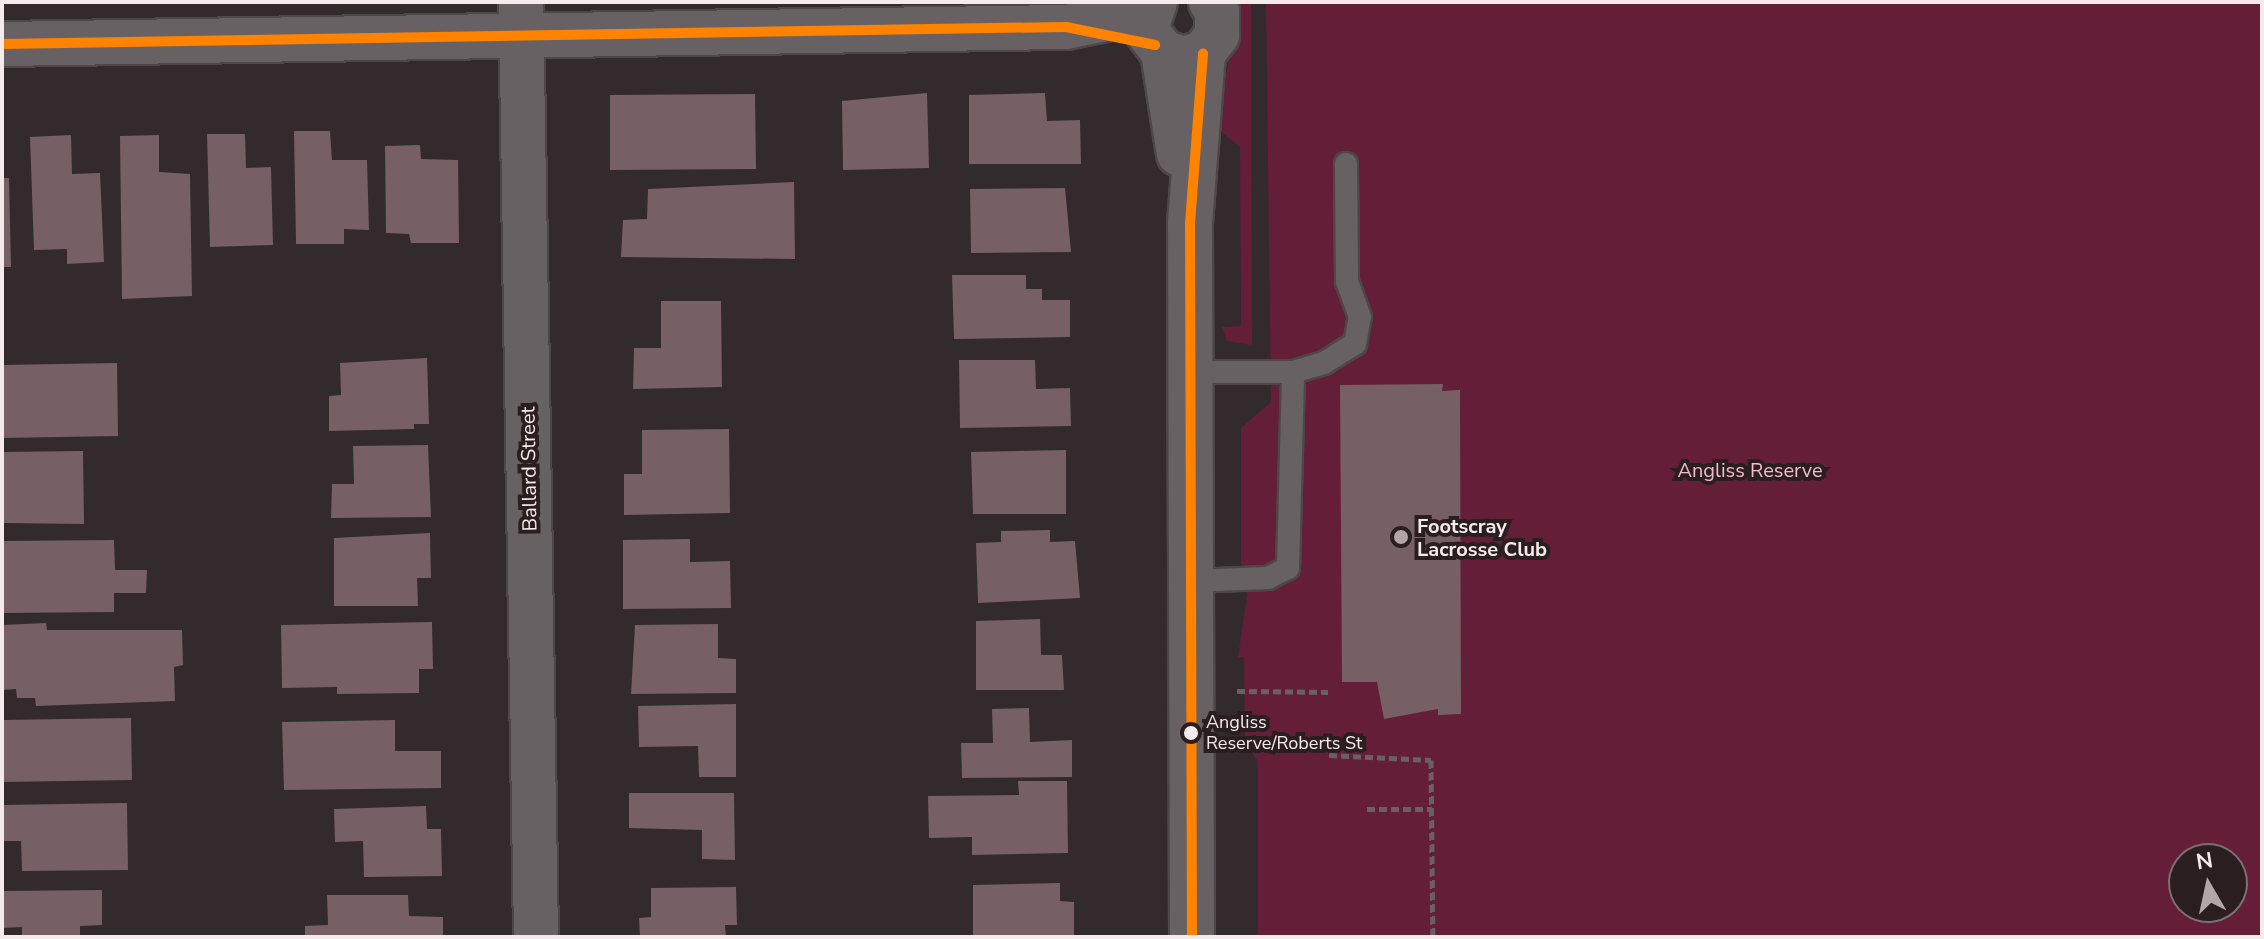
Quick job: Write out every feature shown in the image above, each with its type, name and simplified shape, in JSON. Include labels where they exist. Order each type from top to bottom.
[{"type":"street","points":[[2,44],[522,18],[1066,27],[1165,33],[1219,24],[1211,2]]},
{"type":"street","name":"Ballard Street","points":[[522,18],[536,937]]},
{"type":"street","points":[[1165,33],[1190,223],[1192,937]]},
{"type":"lane","points":[[1190,372],[1293,372],[1345,353],[1359,334],[1360,317],[1347,281],[1346,164]]},
{"type":"lane","points":[[1191,581],[1268,578],[1288,568],[1293,372]]},
{"type":"path","points":[[1232,691],[1328,692]]},
{"type":"path","points":[[1329,755],[1431,760],[1433,937]]},
{"type":"path","points":[[1367,809],[1432,809]]},
{"type":"green space","points":[[1232,2],[1251,2],[1252,345],[1227,341],[1222,327],[1241,326],[1240,147],[1217,128],[1233,33]]},
{"type":"green space","name":"Angliss Reserve","points":[[1266,2],[2262,2],[2262,937],[1258,937],[1258,762],[1245,741],[1244,657],[1238,657],[1247,595],[1241,564],[1241,428],[1271,402]]},
{"type":"building","points":[[927,93],[929,168],[843,170],[842,101]]},
{"type":"building","points":[[1045,93],[1047,121],[1080,120],[1081,164],[969,164],[969,95]]},
{"type":"building","points":[[755,94],[756,169],[610,170],[610,95]]},
{"type":"building","points":[[294,131],[330,131],[332,160],[367,160],[369,230],[344,229],[344,244],[296,244]]},
{"type":"building","points":[[207,134],[245,134],[246,168],[271,167],[273,245],[210,247]]},
{"type":"building","points":[[71,135],[72,174],[100,173],[104,262],[67,264],[67,249],[34,250],[30,137]]},
{"type":"building","points":[[159,135],[159,172],[190,174],[192,296],[122,299],[120,136]]},
{"type":"building","points":[[420,145],[421,159],[458,160],[459,243],[411,243],[409,234],[386,233],[385,146]]},
{"type":"building","points":[[2,178],[9,178],[11,267],[2,267]]},
{"type":"building","points":[[794,182],[795,259],[621,257],[623,220],[647,219],[648,189]]},
{"type":"building","points":[[1065,188],[1071,252],[971,253],[970,189]]},
{"type":"building","points":[[952,275],[1026,275],[1026,289],[1042,289],[1042,300],[1070,300],[1070,337],[954,339]]},
{"type":"building","points":[[661,301],[721,301],[722,387],[633,389],[634,348],[661,348]]},
{"type":"building","points":[[427,358],[429,424],[414,424],[414,429],[329,431],[329,396],[341,395],[340,363]]},
{"type":"building","points":[[959,360],[1035,360],[1036,389],[1070,388],[1071,426],[960,428]]},
{"type":"building","points":[[117,363],[118,436],[2,438],[2,365]]},
{"type":"building","name":"Footscray Lacrosse Club","points":[[1443,384],[1442,391],[1460,390],[1461,714],[1438,715],[1438,709],[1384,719],[1377,682],[1342,682],[1340,385]]},
{"type":"building","points":[[729,429],[730,513],[624,515],[624,474],[642,474],[642,430]]},
{"type":"building","points":[[428,445],[431,517],[331,518],[332,484],[354,484],[353,446]]},
{"type":"building","points":[[1066,450],[1066,514],[973,514],[971,452]]},
{"type":"building","points":[[83,451],[84,524],[2,523],[2,452]]},
{"type":"building","points":[[1050,530],[1050,542],[1075,541],[1080,598],[978,603],[976,543],[1001,542],[1001,531]]},
{"type":"building","points":[[430,533],[431,578],[417,578],[418,606],[334,606],[334,538]]},
{"type":"building","points":[[690,539],[690,562],[730,561],[731,608],[623,609],[623,540]]},
{"type":"building","points":[[114,540],[115,570],[147,570],[146,593],[114,593],[114,612],[2,613],[2,541]]},
{"type":"building","points":[[1040,619],[1041,655],[1062,655],[1064,690],[976,690],[976,621]]},
{"type":"building","points":[[432,622],[433,669],[419,669],[419,693],[337,694],[337,687],[282,688],[281,625]]},
{"type":"building","points":[[46,623],[47,630],[182,630],[183,665],[174,667],[175,701],[36,706],[35,698],[17,698],[16,689],[2,690],[2,625]]},
{"type":"building","points":[[718,624],[718,658],[736,659],[736,693],[631,694],[635,625]]},
{"type":"building","points":[[736,704],[736,777],[699,777],[698,746],[639,747],[638,706]]},
{"type":"building","points":[[1029,708],[1030,742],[1072,740],[1072,777],[962,778],[961,743],[993,743],[992,709]]},
{"type":"building","points":[[131,718],[132,780],[2,782],[2,720]]},
{"type":"building","points":[[395,720],[395,751],[441,751],[441,788],[284,790],[282,722]]},
{"type":"building","points":[[1018,781],[1067,781],[1068,853],[972,855],[972,837],[929,838],[928,796],[1019,795]]},
{"type":"building","points":[[629,793],[734,793],[735,860],[702,859],[702,830],[629,828]]},
{"type":"building","points":[[127,803],[128,870],[22,871],[21,841],[2,841],[2,805]]},
{"type":"building","points":[[426,806],[427,829],[441,829],[442,876],[364,877],[363,841],[335,842],[334,809]]},
{"type":"building","points":[[1060,883],[1060,901],[1074,902],[1074,937],[973,937],[973,885]]},
{"type":"building","points":[[736,887],[737,925],[725,925],[726,937],[640,937],[639,918],[651,917],[651,888]]},
{"type":"building","points":[[102,890],[102,925],[80,926],[80,937],[22,937],[22,927],[2,928],[2,891]]},
{"type":"building","points":[[327,895],[408,895],[409,916],[443,917],[443,937],[305,937],[305,926],[328,925]]},
{"type":"transit line","points":[[2,44],[1066,27],[1155,45]]},
{"type":"transit line","points":[[1192,937],[1190,223],[1203,53]]},
{"type":"place","name":"Footscray Lacrosse Club","points":[[1401,537]]},
{"type":"place","name":"Angliss Reserve/Roberts St","points":[[1191,733]]}]
